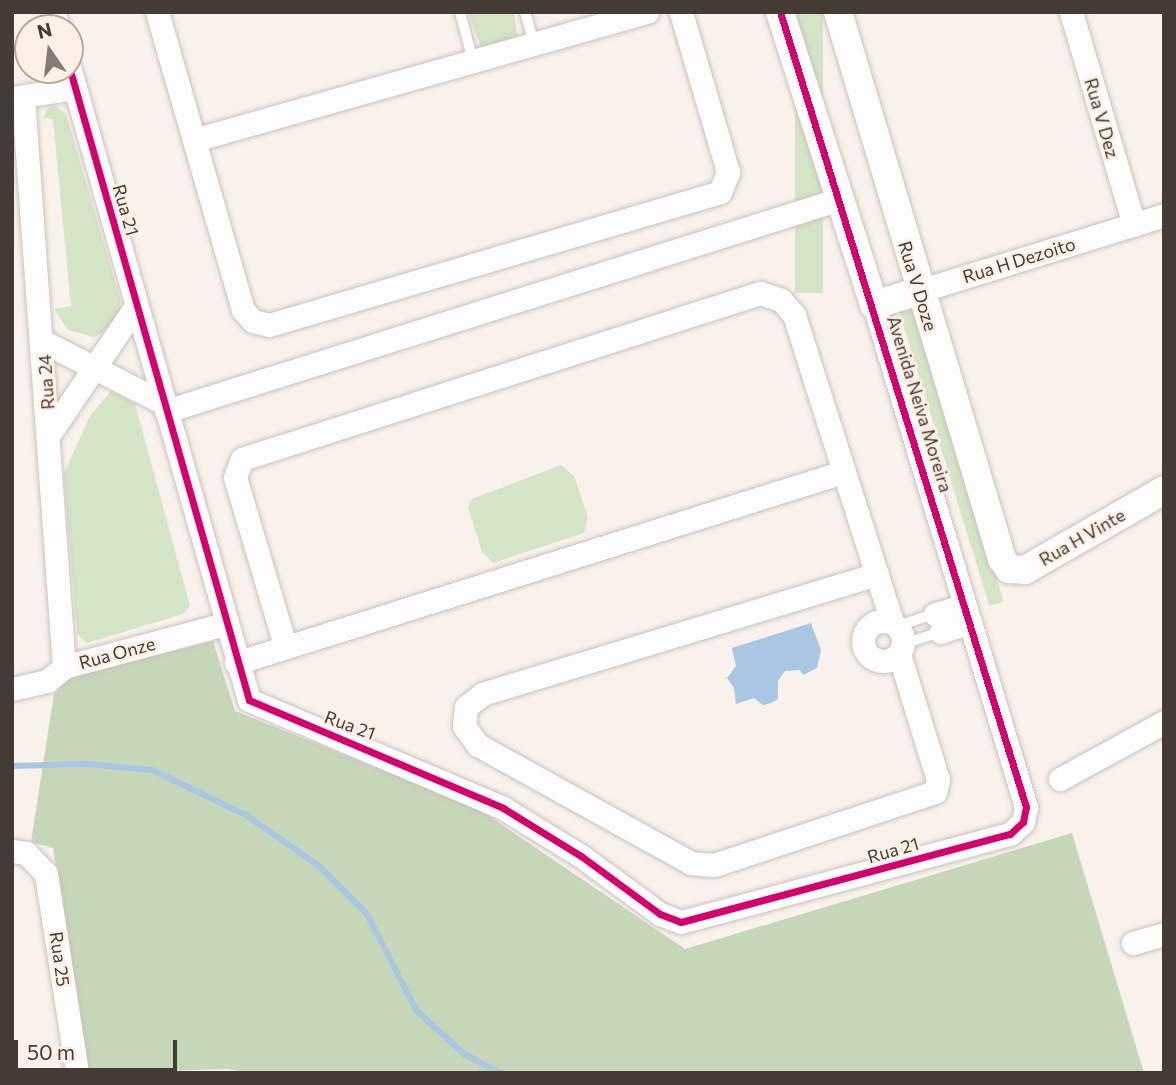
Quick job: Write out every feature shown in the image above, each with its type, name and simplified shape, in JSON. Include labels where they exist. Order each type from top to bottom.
[{"type":"street","points":[[157,12],[243,310],[253,321],[269,325],[720,192],[728,172],[681,12]]},
{"type":"street","points":[[194,140],[647,12]]},
{"type":"street","name":"Avenida Neiva Moreira","points":[[780,12],[874,305],[1026,807]]},
{"type":"street","name":"Rua V Doze","points":[[838,12],[919,291],[1002,559]]},
{"type":"street","name":"Rua V Dez","points":[[1071,12],[1134,225]]},
{"type":"street","points":[[18,98],[58,84]]},
{"type":"street","name":"Rua 21","points":[[73,84],[243,687],[256,706],[426,771],[503,808],[581,856],[660,914],[681,922],[1010,834],[1023,822],[1026,807]]},
{"type":"street","name":"Rua 24","points":[[18,98],[44,342],[64,667]]},
{"type":"street","points":[[44,342],[164,407],[840,199]]},
{"type":"street","name":"Rua H Dezoito","points":[[874,305],[1164,215]]},
{"type":"street","points":[[285,645],[235,477],[242,459],[741,297],[771,295],[794,315],[898,636],[939,780],[935,792],[714,864],[691,863],[478,745],[464,726],[466,707],[483,694],[877,574]]},
{"type":"street","points":[[50,433],[136,306]]},
{"type":"street","points":[[236,663],[285,645],[843,472]]},
{"type":"street","name":"Rua H Vinte","points":[[1002,559],[1009,569],[1025,570],[1164,490]]},
{"type":"street","points":[[938,623],[967,614]]},
{"type":"street","name":"Rua Onze","points":[[12,689],[47,681],[64,667],[225,624]]},
{"type":"street","points":[[1060,779],[1164,722]]},
{"type":"street","name":"Rua 25","points":[[19,852],[46,874],[77,1073]]},
{"type":"street","points":[[1133,943],[1164,934]]},
{"type":"lane","points":[[460,12],[473,61]]},
{"type":"lane","points":[[525,12],[534,44]]},
{"type":"lane","points":[[898,636],[938,623]]},
{"type":"lane","points":[[898,636],[938,623]]},
{"type":"green space","points":[[468,12],[514,12],[518,39],[481,48]]},
{"type":"green space","points":[[795,12],[823,12],[823,293],[795,293]]},
{"type":"green space","points":[[55,106],[66,114],[120,298],[121,311],[106,331],[94,337],[68,330],[54,309],[71,306],[53,119],[43,118],[48,108]]},
{"type":"green space","points":[[913,305],[1004,601],[989,606],[899,309]]},
{"type":"green space","points":[[111,391],[135,404],[190,606],[183,614],[87,643],[77,634],[64,474],[90,416]]},
{"type":"green space","points":[[561,465],[574,476],[588,518],[584,533],[493,563],[482,552],[468,507],[472,499]]},
{"type":"green space","points":[[213,641],[235,711],[477,808],[685,949],[1072,833],[1144,1073],[247,1073],[229,1069],[89,1073],[53,848],[31,842],[54,694],[71,677]]},
{"type":"water","points":[[811,623],[821,650],[817,668],[803,675],[800,670],[785,671],[778,681],[778,699],[771,703],[763,705],[754,698],[736,704],[734,688],[727,678],[736,666],[732,648]]},
{"type":"waterway","points":[[12,766],[87,764],[152,770],[246,815],[319,866],[367,914],[416,1010],[464,1054],[500,1073]]},
{"type":"cycle path","points":[[74,84],[249,700],[503,808],[581,856],[660,914],[681,922],[1010,834],[1023,822],[1026,807],[780,12]]}]
